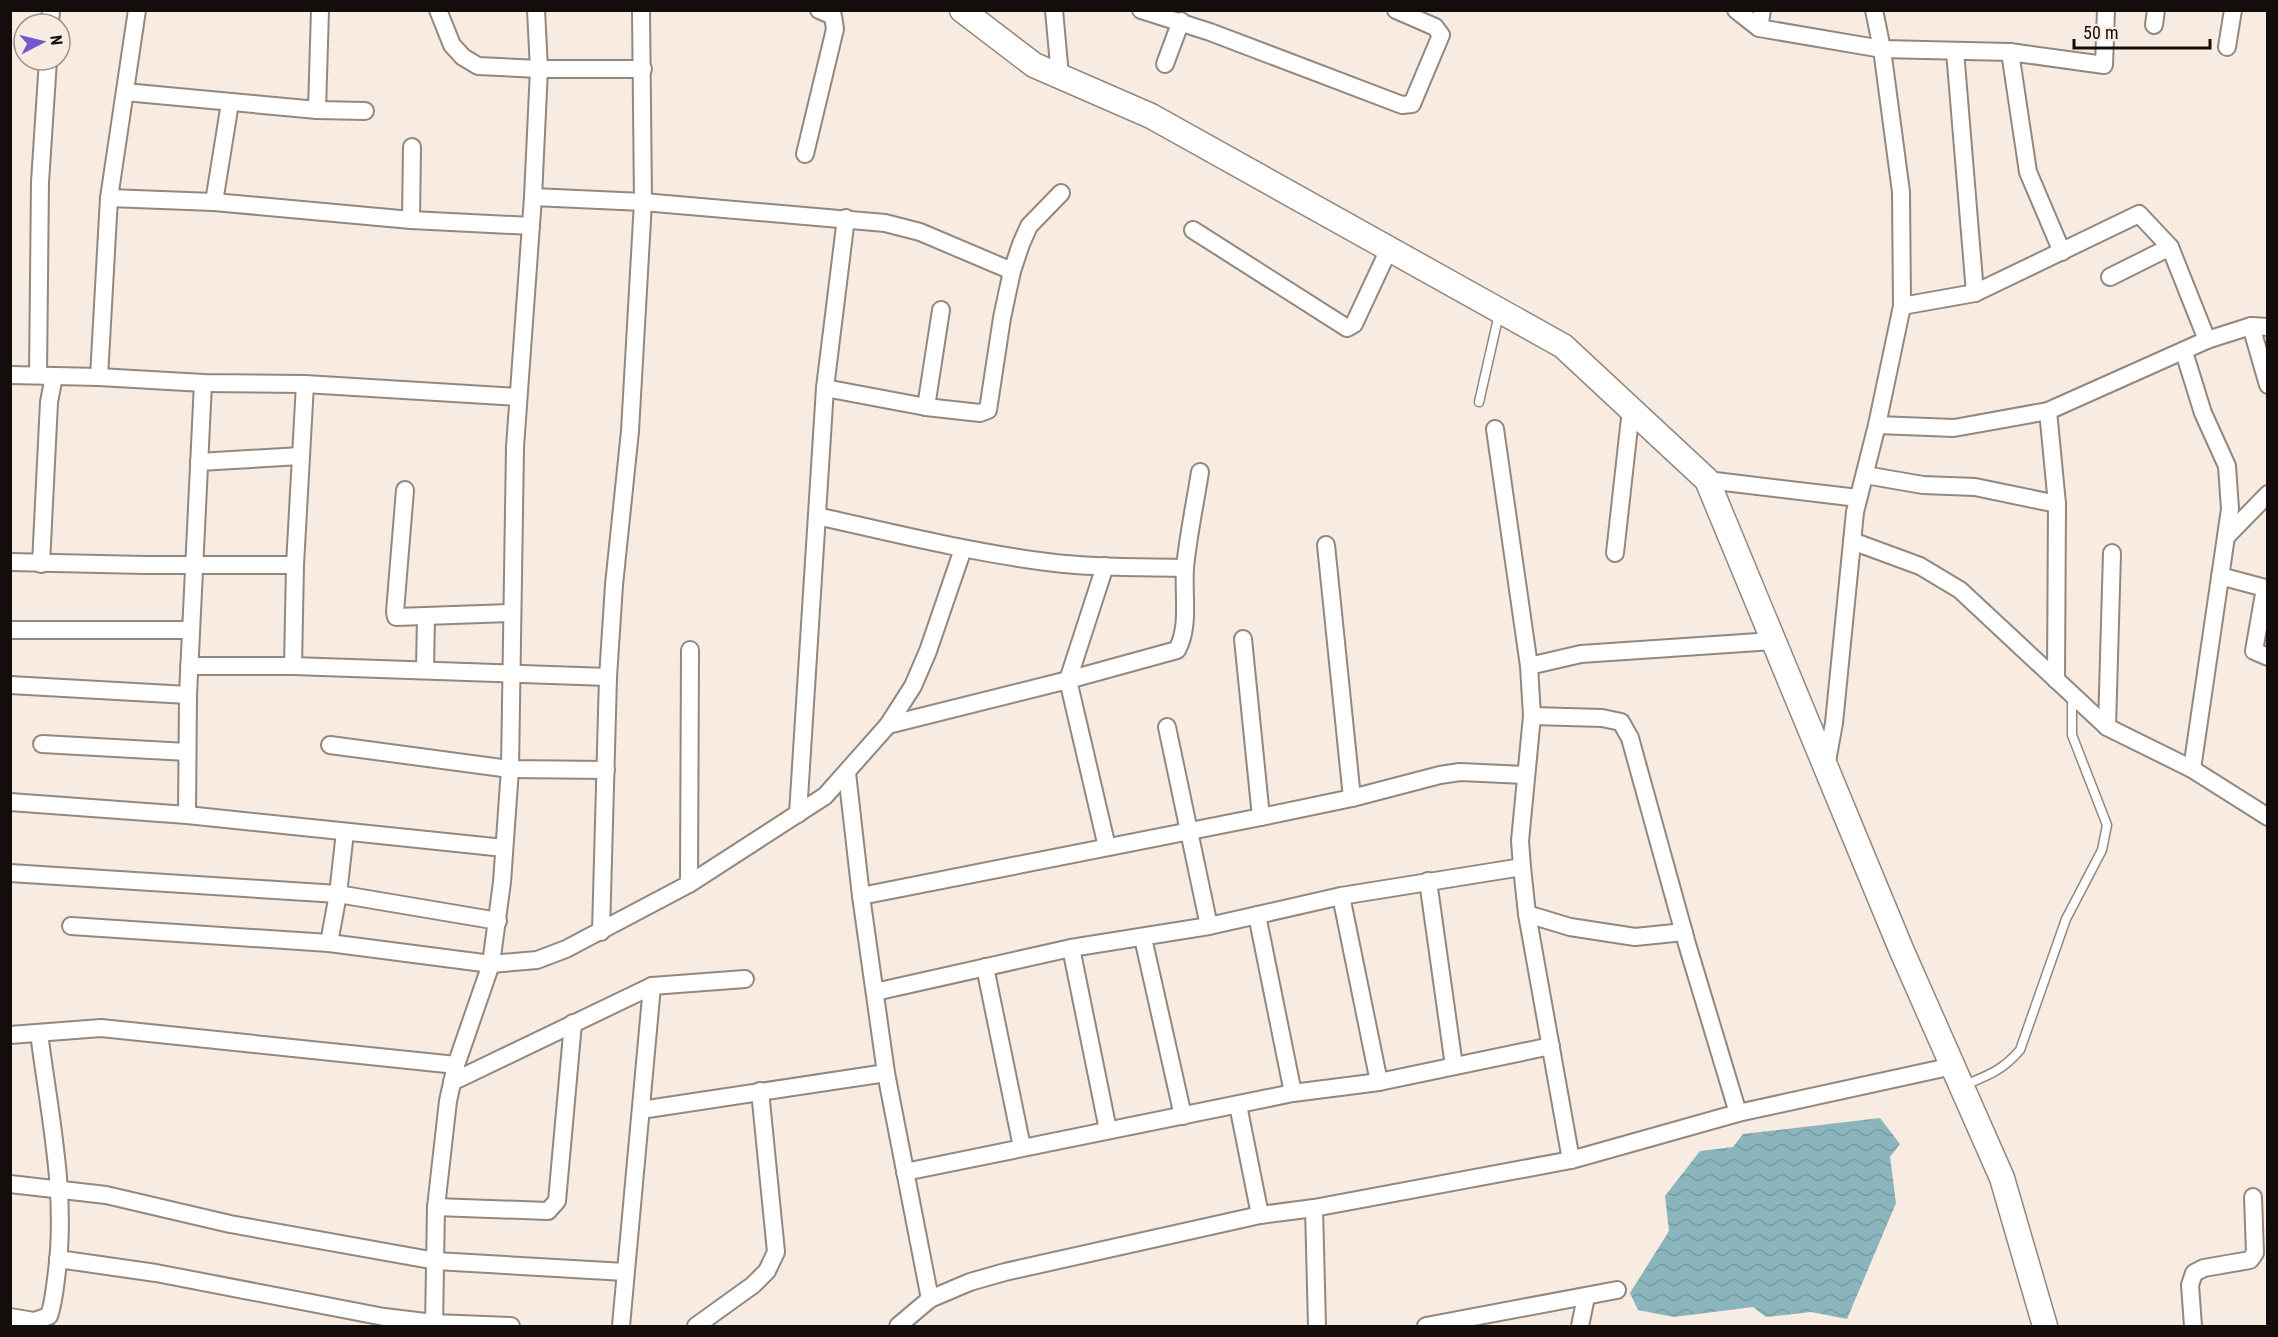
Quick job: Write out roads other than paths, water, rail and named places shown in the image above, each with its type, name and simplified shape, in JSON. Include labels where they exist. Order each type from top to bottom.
[{"type":"street","points":[[99,377],[109,198],[137,10]]},
{"type":"street","points":[[317,110],[320,10]]},
{"type":"street","points":[[438,10],[452,45],[463,57],[478,66],[539,69],[643,69]]},
{"type":"street","points":[[434,1325],[436,1207],[440,1153],[456,1065],[491,964],[498,921],[504,848],[510,769],[513,674],[518,397],[533,197],[539,69],[536,10]]},
{"type":"street","points":[[601,932],[608,677],[614,585],[630,431],[643,202],[641,10]]},
{"type":"street","points":[[805,154],[835,29],[833,16],[819,10]]},
{"type":"street","points":[[962,10],[1034,65],[1151,116],[1563,346],[1707,480],[1901,949],[2002,1178],[2045,1326]]},
{"type":"street","points":[[1054,10],[1060,76]]},
{"type":"street","points":[[1141,10],[1180,21],[1402,105],[1410,105],[1441,35],[1435,27],[1396,10]]},
{"type":"street","points":[[1736,10],[1759,28],[1882,49],[2010,52],[2104,65],[2106,10]]},
{"type":"street","points":[[1759,28],[1762,10]]},
{"type":"street","points":[[1826,768],[1834,723],[1858,498],[1877,425],[1902,306],[1901,192],[1882,49],[1874,10]]},
{"type":"street","points":[[2227,46],[2233,10]]},
{"type":"street","points":[[1165,64],[1180,21]]},
{"type":"street","points":[[1955,51],[1975,293]]},
{"type":"street","points":[[2010,52],[2028,172],[2062,252]]},
{"type":"street","points":[[41,564],[49,402],[46,376],[40,182],[47,72]]},
{"type":"street","points":[[125,92],[230,104],[365,111]]},
{"type":"street","points":[[214,202],[230,104]]},
{"type":"street","points":[[411,220],[412,147]]},
{"type":"street","points":[[825,388],[926,407],[980,413],[988,410],[1012,271],[1029,226],[1062,193]]},
{"type":"street","points":[[533,197],[643,202],[885,223],[905,227],[1012,271]]},
{"type":"street","points":[[109,198],[214,202],[411,220],[531,226]]},
{"type":"street","points":[[1902,306],[1975,293],[2139,214],[2170,248],[2207,340]]},
{"type":"street","points":[[798,814],[825,388],[846,218]]},
{"type":"street","points":[[1193,230],[1347,328],[1354,324],[1389,249]]},
{"type":"street","points":[[2110,277],[2170,248]]},
{"type":"street","points":[[926,407],[941,310]]},
{"type":"street","points":[[1877,425],[1954,428],[2048,411],[2207,340],[2250,326],[2268,327]]},
{"type":"street","points":[[2250,326],[2268,385]]},
{"type":"street","points":[[2184,352],[2204,414],[2227,466],[2230,509],[2192,769]]},
{"type":"street","points":[[10,375],[202,383],[305,384],[518,397]]},
{"type":"street","points":[[187,815],[190,630],[202,383]]},
{"type":"street","points":[[293,666],[295,565],[305,384]]},
{"type":"street","points":[[1616,553],[1631,409]]},
{"type":"street","points":[[2048,411],[2057,504],[2056,680]]},
{"type":"street","points":[[1495,429],[1529,666],[1532,716],[1520,842],[1521,867],[1527,914],[1571,1160]]},
{"type":"street","points":[[199,462],[300,456]]},
{"type":"street","points":[[888,725],[1177,650],[1183,630],[1185,568],[1200,472]]},
{"type":"street","points":[[1865,475],[1923,485],[1975,487],[2057,504]]},
{"type":"street","points":[[1707,480],[1858,498]]},
{"type":"street","points":[[405,489],[395,615],[399,618],[513,613]]},
{"type":"street","points":[[2226,537],[2268,494]]},
{"type":"street","points":[[817,516],[963,549],[1048,562],[1185,568]]},
{"type":"street","points":[[1852,541],[1920,566],[1960,590],[2107,727],[2192,769],[2268,817]]},
{"type":"street","points":[[1326,545],[1352,798]]},
{"type":"street","points":[[71,926],[329,944],[491,964],[537,960],[566,949],[689,884],[825,796],[888,725],[913,686],[928,651],[963,549]]},
{"type":"street","points":[[2107,727],[2112,553]]},
{"type":"street","points":[[10,562],[295,565]]},
{"type":"street","points":[[1105,566],[1068,680],[1107,847]]},
{"type":"street","points":[[2220,576],[2265,588],[2254,651],[2268,657]]},
{"type":"street","points":[[425,669],[426,617]]},
{"type":"street","points":[[10,630],[190,630]]},
{"type":"street","points":[[1243,639],[1261,817]]},
{"type":"street","points":[[1529,666],[1581,654],[1773,641]]},
{"type":"street","points":[[689,884],[690,650]]},
{"type":"street","points":[[189,666],[425,669],[608,677]]},
{"type":"street","points":[[10,685],[188,695]]},
{"type":"street","points":[[1532,716],[1602,718],[1621,722],[1630,738],[1738,1113]]},
{"type":"street","points":[[1167,727],[1209,926]]},
{"type":"street","points":[[42,744],[187,752]]},
{"type":"street","points":[[330,744],[510,769],[606,770]]},
{"type":"street","points":[[861,896],[1352,798],[1440,775],[1460,772],[1525,776]]},
{"type":"street","points":[[847,773],[861,896],[886,1073],[930,1299]]},
{"type":"street","points":[[10,802],[187,815],[504,848]]},
{"type":"street","points":[[329,944],[338,894],[345,832]]},
{"type":"street","points":[[875,992],[1071,948],[1209,926],[1341,896],[1521,867]]},
{"type":"street","points":[[10,873],[338,894],[498,921]]},
{"type":"street","points":[[1428,881],[1454,1066]]},
{"type":"street","points":[[1341,896],[1379,1082]]},
{"type":"street","points":[[1527,914],[1570,927],[1635,937],[1686,938]]},
{"type":"street","points":[[1257,915],[1293,1093]]},
{"type":"street","points":[[1143,938],[1183,1116]]},
{"type":"street","points":[[1071,948],[1108,1130]]},
{"type":"street","points":[[985,967],[1022,1147]]},
{"type":"street","points":[[452,1082],[652,986],[745,979]]},
{"type":"street","points":[[621,1326],[652,986]]},
{"type":"street","points":[[436,1207],[548,1211],[557,1201],[573,1023]]},
{"type":"street","points":[[10,1035],[101,1028],[119,1029],[456,1065]]},
{"type":"street","points":[[10,1317],[34,1321],[49,1316],[53,1306],[58,1259],[59,1188],[39,1033]]},
{"type":"street","points":[[905,1172],[1293,1093],[1379,1082],[1551,1046]]},
{"type":"street","points":[[641,1110],[886,1073]]},
{"type":"street","points":[[898,1326],[930,1299],[970,1282],[1005,1272],[1260,1215],[1314,1208],[1571,1160],[1738,1113],[1958,1076]]},
{"type":"street","points":[[696,1326],[753,1285],[767,1271],[776,1252],[760,1091]]},
{"type":"street","points":[[1238,1105],[1260,1215]]},
{"type":"street","points":[[10,1184],[106,1195],[230,1224],[436,1261],[625,1272]]},
{"type":"street","points":[[2193,1326],[2190,1285],[2194,1273],[2204,1268],[2250,1260],[2255,1252],[2253,1197]]},
{"type":"street","points":[[1314,1208],[1317,1326]]},
{"type":"street","points":[[58,1259],[156,1273],[331,1308],[434,1325],[511,1326]]},
{"type":"street","points":[[1426,1326],[1617,1290]]},
{"type":"street","points":[[1581,1326],[1586,1297]]},
{"type":"lane","points":[[1479,402],[1500,310]]},
{"type":"lane","points":[[1958,1076],[1995,1073],[2010,1062],[2020,1050],[2066,919],[2102,850],[2107,825],[2072,735],[2072,696]]},
{"type":"water","points":[[1880,1118],[1900,1144],[1890,1157],[1896,1203],[1847,1319],[1811,1312],[1766,1317],[1753,1307],[1674,1317],[1638,1310],[1630,1293],[1669,1231],[1665,1196],[1700,1151],[1733,1147],[1743,1134]]}]
